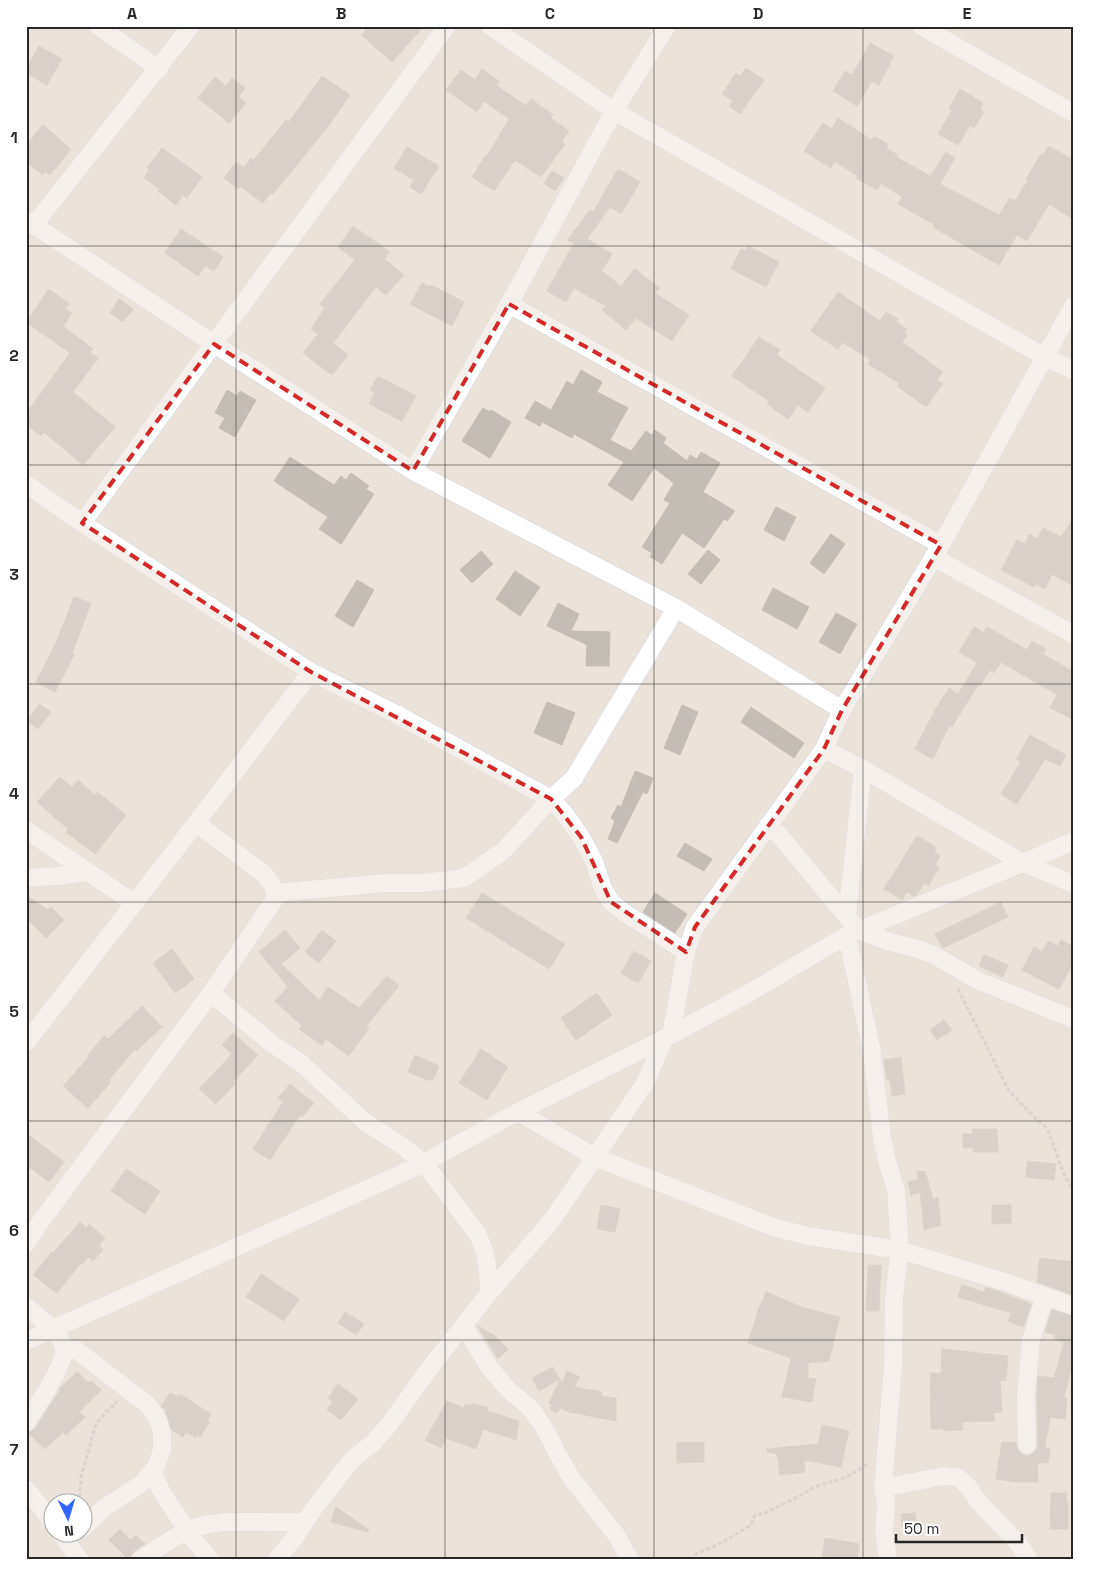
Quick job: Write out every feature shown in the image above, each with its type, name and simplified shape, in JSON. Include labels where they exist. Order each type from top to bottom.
[{"type":"street","points":[[98,26],[159,69]]},
{"type":"street","points":[[191,26],[159,69],[30,223],[214,344],[413,471],[676,608],[842,710]]},
{"type":"street","points":[[82,522],[447,26]]},
{"type":"street","points":[[490,26],[614,111],[1045,357],[1073,370]]},
{"type":"street","points":[[413,471],[509,304],[614,111],[667,26]]},
{"type":"street","points":[[921,26],[1073,113]]},
{"type":"street","points":[[509,304],[937,551],[1073,634]]},
{"type":"street","points":[[276,1560],[347,1466],[372,1444],[388,1426],[429,1369],[489,1293],[552,1220],[645,1083],[668,1037],[686,952],[695,927],[824,748],[842,710],[937,551],[1045,357],[1070,316]]},
{"type":"street","points":[[26,484],[311,672],[396,714],[551,799],[564,813],[581,837],[594,862],[603,889],[611,902],[686,952]]},
{"type":"street","points":[[275,893],[386,882],[423,883],[464,878],[502,851],[551,799],[574,778],[676,608]]},
{"type":"street","points":[[26,1043],[311,672]]},
{"type":"street","points":[[824,748],[1023,863],[1073,884]]},
{"type":"street","points":[[863,769],[851,927],[872,1052],[882,1138],[896,1190],[900,1250],[893,1315],[893,1366],[883,1488],[886,1504],[884,1531],[888,1560]]},
{"type":"street","points":[[26,1244],[41,1221],[211,993],[275,900],[272,883],[264,874],[196,823]]},
{"type":"street","points":[[768,825],[780,836],[851,927],[890,942],[934,955],[977,980],[1073,1019]]},
{"type":"street","points":[[26,830],[134,903]]},
{"type":"street","points":[[26,1341],[414,1168],[749,993],[851,927],[1023,863],[1073,841]]},
{"type":"street","points":[[26,878],[88,872]]},
{"type":"street","points":[[211,993],[271,1043],[301,1063],[365,1122],[424,1162],[478,1235],[488,1267],[489,1293]]},
{"type":"street","points":[[518,1112],[595,1157],[773,1227],[808,1236],[900,1250],[1008,1283],[1073,1306]]},
{"type":"street","points":[[1027,1445],[1026,1395],[1031,1340],[1045,1296]]},
{"type":"street","points":[[26,1306],[53,1329],[64,1349],[64,1356],[56,1373],[26,1423]]},
{"type":"street","points":[[464,1326],[489,1367],[509,1390],[532,1410],[546,1431],[572,1479],[617,1536],[630,1560]]},
{"type":"street","points":[[75,1349],[148,1405],[158,1420],[162,1433],[162,1450],[156,1467],[152,1472],[141,1484],[104,1508],[92,1519]]},
{"type":"street","points":[[152,1472],[163,1494],[193,1539],[211,1560]]},
{"type":"street","points":[[883,1488],[943,1476],[956,1477],[969,1487],[976,1499],[1019,1544],[1029,1560]]},
{"type":"street","points":[[26,1489],[42,1509]]},
{"type":"street","points":[[140,1560],[188,1530],[213,1524],[234,1522],[306,1522]]},
{"type":"street","points":[[73,1544],[80,1560]]},
{"type":"path","points":[[957,987],[1009,1090],[1047,1128],[1064,1174],[1073,1190]]},
{"type":"path","points":[[80,1494],[81,1476],[96,1424],[106,1412],[131,1391]]},
{"type":"path","points":[[690,1560],[696,1554],[723,1542],[751,1525],[755,1515],[765,1513],[814,1487],[852,1474],[885,1450]]},
{"type":"highlighted area","points":[[509,304],[941,545],[842,710],[824,749],[695,927],[686,952],[611,902],[581,837],[551,799],[311,672],[82,523],[214,344],[413,471]]},
{"type":"building","points":[[369,26],[424,26],[392,62],[361,35]]},
{"type":"building","points":[[870,43],[894,56],[879,85],[872,81],[857,106],[833,91],[845,71],[852,75]]},
{"type":"building","points":[[39,46],[62,59],[47,85],[26,73],[26,69]]},
{"type":"building","points":[[746,68],[764,80],[740,114],[729,106],[733,101],[722,94],[736,73],[740,76]]},
{"type":"building","points":[[482,69],[499,81],[496,85],[526,106],[531,99],[553,115],[551,118],[569,131],[562,141],[565,144],[541,177],[515,160],[494,191],[472,177],[509,119],[484,101],[477,112],[446,90],[461,70],[475,80]]},
{"type":"building","points":[[322,76],[350,95],[327,128],[273,194],[271,193],[263,203],[240,186],[238,189],[224,178],[236,162],[244,168],[251,158],[254,160],[286,120],[289,122]]},
{"type":"building","points":[[215,77],[226,86],[232,78],[245,88],[239,97],[246,103],[229,123],[198,98]]},
{"type":"building","points":[[960,89],[983,103],[980,109],[984,112],[974,128],[970,126],[958,145],[938,134],[952,110],[949,108]]},
{"type":"building","points":[[838,118],[872,140],[874,136],[888,144],[886,148],[898,155],[896,157],[930,176],[946,152],[955,158],[940,184],[999,215],[1010,198],[1015,201],[1041,154],[1043,155],[1049,146],[1073,160],[1073,219],[1049,204],[1027,241],[1017,235],[999,265],[934,228],[935,225],[898,204],[902,197],[881,183],[877,190],[856,178],[858,176],[835,162],[831,168],[804,151],[823,123],[832,129]]},
{"type":"building","points":[[43,125],[71,149],[50,175],[46,172],[43,175],[26,162],[26,145]]},
{"type":"building","points":[[407,147],[439,166],[421,194],[410,187],[414,180],[394,168]]},
{"type":"building","points":[[162,148],[202,177],[187,198],[183,195],[176,205],[158,191],[160,189],[144,178],[149,170],[147,168]]},
{"type":"building","points":[[618,169],[640,182],[621,214],[610,207],[587,239],[612,254],[602,271],[621,286],[635,269],[660,288],[655,293],[689,315],[672,341],[636,318],[626,330],[602,310],[606,306],[574,288],[566,302],[547,291],[574,243],[568,240],[590,210],[593,212]]},
{"type":"building","points":[[552,171],[564,178],[555,191],[544,183]]},
{"type":"building","points":[[353,226],[390,252],[384,259],[404,275],[386,295],[376,287],[333,343],[348,355],[332,375],[303,353],[318,334],[311,329],[325,308],[320,304],[355,260],[338,247]]},
{"type":"building","points":[[181,229],[223,257],[214,271],[205,266],[198,276],[165,253]]},
{"type":"building","points":[[748,246],[779,262],[766,287],[731,269],[741,249],[745,251]]},
{"type":"building","points":[[422,283],[430,287],[431,285],[464,302],[452,326],[410,304]]},
{"type":"building","points":[[49,289],[69,304],[65,309],[72,313],[63,326],[93,349],[90,352],[98,358],[73,392],[115,427],[83,465],[44,432],[41,436],[26,425],[26,414],[70,353],[26,322]]},
{"type":"building","points":[[838,292],[880,321],[886,312],[898,319],[896,322],[907,329],[904,333],[907,335],[902,342],[943,372],[937,380],[943,384],[926,407],[897,386],[899,383],[868,364],[871,360],[842,342],[838,349],[811,331]]},
{"type":"building","points":[[119,299],[133,309],[123,322],[110,313]]},
{"type":"building","points":[[759,337],[780,350],[777,355],[825,388],[808,412],[798,405],[788,419],[767,404],[769,401],[732,376]]},
{"type":"building","points":[[581,370],[602,382],[597,392],[628,408],[610,440],[631,451],[646,431],[652,435],[655,430],[666,438],[663,443],[687,461],[690,455],[697,459],[701,452],[720,463],[703,492],[735,511],[727,521],[724,519],[704,548],[682,533],[662,564],[650,557],[652,553],[642,547],[670,503],[664,500],[674,483],[654,468],[632,501],[608,485],[624,462],[574,434],[572,438],[542,422],[540,426],[525,418],[535,401],[551,410],[567,381],[573,385]]},
{"type":"building","points":[[378,376],[416,396],[402,421],[369,404],[375,393],[370,390]]},
{"type":"building","points":[[227,390],[237,396],[240,391],[256,400],[235,437],[219,428],[225,418],[215,413]]},
{"type":"building","points":[[483,408],[490,412],[491,410],[511,422],[490,458],[462,441]]},
{"type":"building","points":[[290,457],[334,485],[341,476],[346,480],[351,473],[369,486],[366,489],[374,494],[341,544],[319,529],[328,517],[274,481]]},
{"type":"building","points":[[776,507],[796,517],[784,541],[764,530]]},
{"type":"building","points":[[1073,519],[1073,586],[1052,574],[1045,589],[1036,584],[1034,587],[1001,570],[1017,540],[1025,544],[1029,534],[1037,539],[1043,528],[1061,537]]},
{"type":"building","points":[[831,534],[845,544],[824,574],[810,563]]},
{"type":"building","points":[[708,550],[720,560],[701,584],[688,574]]},
{"type":"building","points":[[481,551],[493,564],[472,583],[460,570]]},
{"type":"building","points":[[515,571],[540,587],[520,616],[496,599]]},
{"type":"building","points":[[357,580],[374,590],[353,627],[335,616]]},
{"type":"building","points":[[773,588],[809,607],[797,629],[762,610]]},
{"type":"building","points":[[74,597],[91,603],[72,654],[74,655],[55,692],[36,682],[56,643]]},
{"type":"building","points":[[558,603],[579,614],[571,631],[610,632],[609,666],[586,666],[587,645],[547,626]]},
{"type":"building","points":[[836,613],[857,624],[840,654],[819,642]]},
{"type":"building","points":[[974,627],[984,633],[987,627],[1027,650],[1032,641],[1046,649],[1043,654],[1073,672],[1073,719],[1050,708],[1057,695],[1001,662],[994,673],[990,670],[980,686],[978,685],[952,727],[949,726],[933,759],[915,749],[935,710],[949,688],[958,694],[977,663],[959,652]]},
{"type":"building","points":[[547,702],[575,713],[562,745],[534,733]]},
{"type":"building","points":[[39,704],[51,712],[38,729],[27,721]]},
{"type":"building","points":[[682,705],[698,712],[680,755],[664,748]]},
{"type":"building","points":[[751,707],[804,743],[794,758],[741,722]]},
{"type":"building","points":[[1030,735],[1066,755],[1060,766],[1045,759],[1017,804],[1001,794],[1021,762],[1016,759]]},
{"type":"building","points":[[635,771],[653,778],[647,794],[643,792],[617,843],[608,839],[615,821],[611,818],[618,805],[621,807]]},
{"type":"building","points":[[60,777],[72,787],[78,780],[95,795],[97,792],[126,815],[95,854],[66,832],[68,829],[37,802]]},
{"type":"building","points":[[917,836],[937,848],[934,852],[940,856],[935,865],[939,868],[928,886],[924,883],[917,895],[913,896],[907,892],[902,900],[884,889]]},
{"type":"building","points":[[685,843],[712,859],[704,871],[677,856]]},
{"type":"building","points":[[482,893],[565,944],[549,969],[466,918]]},
{"type":"building","points":[[655,893],[687,914],[675,933],[643,912]]},
{"type":"building","points":[[26,895],[48,910],[51,907],[64,920],[46,938],[26,918]]},
{"type":"building","points":[[1001,902],[1008,917],[942,947],[935,934]]},
{"type":"building","points":[[285,930],[300,948],[281,964],[319,1000],[328,987],[359,1008],[387,976],[399,986],[366,1026],[369,1028],[349,1056],[326,1039],[322,1045],[299,1029],[302,1026],[275,1001],[288,987],[259,952]]},
{"type":"building","points":[[322,930],[336,941],[319,963],[305,952]]},
{"type":"building","points":[[1061,940],[1073,946],[1073,963],[1059,989],[1022,970],[1034,947],[1042,952],[1048,941],[1058,946]]},
{"type":"building","points":[[172,949],[194,979],[175,993],[153,963]]},
{"type":"building","points":[[634,951],[651,961],[638,983],[621,973]]},
{"type":"building","points":[[984,955],[1008,965],[1003,977],[979,966]]},
{"type":"building","points":[[597,993],[612,1015],[576,1040],[561,1018]]},
{"type":"building","points":[[142,1006],[162,1027],[136,1051],[135,1049],[109,1080],[111,1082],[88,1108],[63,1086],[89,1057],[87,1056],[104,1036],[108,1039]]},
{"type":"building","points":[[944,1020],[952,1030],[937,1040],[930,1030]]},
{"type":"building","points":[[233,1033],[258,1055],[216,1104],[199,1089],[232,1054],[222,1045]]},
{"type":"building","points":[[481,1049],[508,1067],[487,1100],[459,1083]]},
{"type":"building","points":[[415,1055],[439,1066],[433,1080],[427,1080],[408,1072]]},
{"type":"building","points":[[901,1057],[905,1094],[892,1096],[890,1080],[887,1080],[884,1060]]},
{"type":"building","points":[[290,1084],[314,1103],[302,1117],[300,1115],[270,1160],[253,1149],[283,1102],[278,1098]]},
{"type":"building","points":[[972,1129],[997,1129],[998,1152],[973,1152],[973,1148],[963,1148],[963,1134],[973,1134]]},
{"type":"building","points":[[26,1133],[64,1162],[49,1182],[26,1165]]},
{"type":"building","points":[[1027,1161],[1056,1164],[1054,1180],[1026,1177]]},
{"type":"building","points":[[126,1169],[160,1191],[145,1214],[111,1191]]},
{"type":"building","points":[[925,1171],[933,1199],[938,1198],[941,1225],[924,1230],[920,1192],[911,1195],[908,1182],[918,1179],[917,1172]]},
{"type":"building","points":[[601,1205],[620,1209],[615,1232],[597,1229]]},
{"type":"building","points":[[992,1205],[1011,1205],[1011,1223],[992,1224]]},
{"type":"building","points":[[80,1222],[86,1228],[89,1224],[105,1238],[99,1245],[103,1250],[93,1261],[89,1257],[81,1263],[57,1293],[33,1275]]},
{"type":"building","points":[[1040,1258],[1073,1262],[1073,1295],[1037,1282]]},
{"type":"building","points":[[868,1265],[881,1265],[879,1311],[866,1311]]},
{"type":"building","points":[[261,1274],[299,1299],[284,1321],[246,1297]]},
{"type":"building","points":[[962,1285],[984,1292],[986,1287],[1031,1304],[1024,1326],[1022,1327],[1008,1321],[1011,1313],[958,1297]]},
{"type":"building","points":[[766,1292],[804,1308],[840,1317],[829,1361],[808,1363],[808,1378],[816,1379],[812,1402],[782,1397],[791,1358],[748,1343]]},
{"type":"building","points":[[1052,1310],[1073,1316],[1073,1361],[1064,1398],[1067,1398],[1065,1419],[1050,1417],[1045,1448],[1050,1449],[1048,1463],[1037,1463],[1038,1482],[996,1479],[1002,1442],[1016,1442],[1018,1451],[1027,1456],[1036,1450],[1038,1445],[1038,1376],[1054,1378],[1064,1342],[1054,1339],[1056,1335],[1045,1332]]},
{"type":"building","points":[[345,1312],[364,1324],[356,1335],[338,1323]]},
{"type":"building","points":[[477,1325],[492,1333],[508,1349],[498,1359]]},
{"type":"building","points":[[942,1349],[1008,1356],[1006,1381],[1000,1380],[1002,1412],[994,1413],[994,1421],[962,1422],[963,1430],[944,1431],[944,1429],[931,1429],[930,1373],[941,1373]]},
{"type":"building","points":[[553,1367],[560,1379],[539,1391],[532,1378]]},
{"type":"building","points":[[567,1371],[580,1377],[574,1387],[602,1392],[601,1396],[616,1398],[616,1421],[569,1412],[560,1408],[557,1413],[550,1409],[552,1405],[549,1403],[560,1379],[562,1383]]},
{"type":"building","points":[[77,1372],[89,1383],[91,1381],[101,1390],[79,1412],[85,1417],[66,1435],[63,1432],[45,1449],[28,1433],[35,1429],[61,1390],[59,1389]]},
{"type":"building","points":[[338,1384],[358,1399],[341,1420],[327,1410],[333,1402],[328,1398]]},
{"type":"building","points":[[170,1393],[179,1397],[180,1394],[211,1414],[207,1420],[210,1422],[200,1437],[197,1435],[196,1438],[186,1432],[183,1437],[172,1430],[165,1412],[167,1410],[161,1406]]},
{"type":"building","points":[[447,1401],[464,1408],[465,1404],[472,1406],[472,1403],[488,1408],[487,1411],[519,1421],[516,1440],[483,1429],[476,1449],[446,1438],[441,1448],[425,1440]]},
{"type":"building","points":[[822,1425],[849,1431],[841,1467],[804,1460],[805,1472],[780,1475],[777,1454],[767,1452],[767,1449],[818,1444]]},
{"type":"building","points":[[677,1442],[704,1442],[704,1462],[677,1463]]},
{"type":"building","points":[[1051,1493],[1067,1493],[1068,1529],[1050,1529]]},
{"type":"building","points":[[336,1507],[369,1530],[368,1532],[331,1522]]},
{"type":"building","points":[[915,1513],[916,1525],[902,1526],[901,1514]]},
{"type":"building","points":[[120,1529],[130,1540],[136,1535],[145,1544],[134,1551],[129,1560],[109,1540]]},
{"type":"building","points":[[825,1538],[859,1544],[857,1560],[822,1560]]}]
